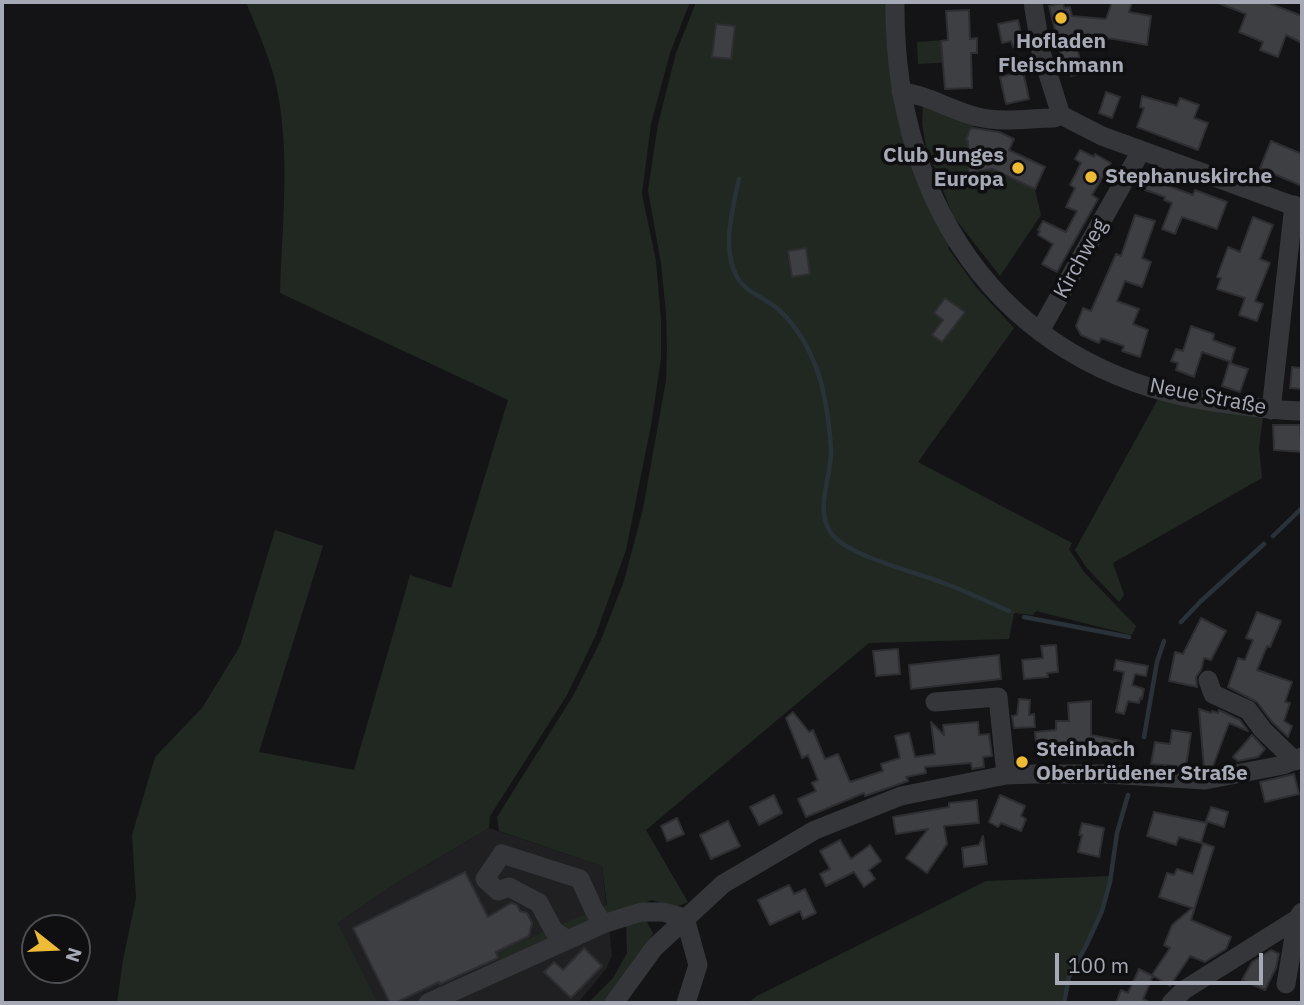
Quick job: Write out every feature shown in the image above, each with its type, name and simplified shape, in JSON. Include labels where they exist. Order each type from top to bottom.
[{"type":"street","name":"Neue Straße","points":[[895,2],[895,41],[901,92],[922,172],[941,215],[959,246],[995,291],[1040,331],[1096,367],[1159,391],[1214,403],[1302,411]]},
{"type":"street","points":[[1032,2],[1041,52],[1061,115],[1102,136],[1298,207],[1271,410]]},
{"type":"street","points":[[901,92],[919,94],[992,120],[1054,118],[1061,115]]},
{"type":"street","name":"Kirchweg","points":[[1040,331],[1141,151]]},
{"type":"street","points":[[1208,680],[1213,694],[1248,710],[1263,730],[1299,759]]},
{"type":"street","points":[[935,702],[998,697],[1006,775]]},
{"type":"street","points":[[614,1003],[654,948],[723,884],[815,830],[901,796],[1006,775],[1105,774],[1206,780],[1236,776],[1299,759]]},
{"type":"street","points":[[568,940],[554,931],[539,903],[509,887],[498,891],[485,879],[502,854],[580,879],[603,924]]},
{"type":"street","points":[[428,1003],[603,924],[641,912],[663,912],[685,918]]},
{"type":"street","points":[[1286,984],[1300,915]]},
{"type":"street","points":[[1171,1003],[1184,990],[1300,915]]},
{"type":"street","points":[[621,1003],[640,986],[664,955],[685,918]]},
{"type":"street","points":[[685,918],[698,965],[686,1003]]},
{"type":"shaded area","points":[[246,2],[690,2],[670,53],[651,124],[642,194],[656,261],[661,358],[652,420],[626,550],[595,637],[567,695],[490,816],[489,828],[396,883],[338,923],[378,1003],[117,1003],[136,898],[132,835],[155,757],[202,708],[240,646],[275,530],[323,546],[259,752],[354,770],[410,575],[451,588],[508,400],[280,293],[284,193],[282,119],[272,70]]},
{"type":"shaded area","points":[[696,2],[889,2],[894,101],[912,166],[950,245],[948,248],[976,287],[1014,328],[918,462],[1072,543],[1069,549],[1084,572],[1136,626],[1132,635],[1036,611],[1033,615],[1014,613],[1009,639],[869,643],[646,830],[688,902],[674,908],[652,900],[503,963],[496,952],[607,905],[602,866],[499,831],[497,817],[573,696],[601,640],[624,581],[643,509],[666,380],[667,349],[661,264],[648,190],[658,124],[676,53]]},
{"type":"shaded area","points":[[959,39],[955,62],[918,64],[917,42]]},
{"type":"shaded area","points":[[923,104],[976,122],[966,140],[971,142],[969,172],[990,169],[1035,189],[1041,215],[1000,276],[953,216],[926,146],[922,124]]},
{"type":"shaded area","points":[[1159,397],[1263,416],[1259,448],[1262,478],[1113,563],[1124,595],[1119,602],[1086,567],[1075,550]]},
{"type":"shaded area","points":[[489,828],[602,866],[612,956],[606,969],[578,1003],[378,1003],[338,923],[396,883]]},
{"type":"shaded area","points":[[1111,876],[1102,911],[1069,977],[1064,1003],[748,1003],[757,996],[986,881]]},
{"type":"shaded area","points":[[646,920],[653,933],[646,951],[606,1003],[588,1003],[613,978],[627,953],[626,926]]},
{"type":"building","points":[[1112,2],[1132,2],[1129,12],[1151,16],[1147,45],[1074,35],[1083,73],[1071,76],[1069,69],[1065,70],[1049,6],[1063,3],[1064,8],[1070,7],[1072,16],[1106,19]]},
{"type":"building","points":[[1216,2],[1272,2],[1271,4],[1302,16],[1302,43],[1286,35],[1278,57],[1260,50],[1263,42],[1239,32],[1246,14]]},
{"type":"building","points":[[969,10],[970,39],[977,38],[977,53],[971,53],[972,88],[945,89],[941,41],[948,40],[946,11]]},
{"type":"building","points":[[1018,20],[1024,45],[1013,47],[1011,41],[1002,43],[998,24]]},
{"type":"building","points":[[716,24],[735,26],[731,59],[712,57]]},
{"type":"building","points":[[1023,71],[1029,99],[1006,104],[1000,77]]},
{"type":"building","points":[[1106,92],[1120,97],[1112,118],[1099,113]]},
{"type":"building","points":[[1142,96],[1177,106],[1180,98],[1199,105],[1194,118],[1208,123],[1198,150],[1137,127],[1144,108],[1140,107]]},
{"type":"building","points":[[973,128],[999,132],[1014,139],[1009,150],[1045,167],[1035,189],[992,169],[969,173],[966,140]]},
{"type":"building","points":[[1271,141],[1302,154],[1302,186],[1260,168]]},
{"type":"building","points":[[1080,150],[1094,157],[1095,154],[1111,163],[1092,195],[1098,199],[1057,272],[1042,264],[1053,244],[1038,235],[1038,230],[1043,221],[1066,232],[1077,211],[1066,207],[1075,188],[1070,185],[1081,163],[1075,159]]},
{"type":"building","points":[[1153,171],[1172,178],[1169,186],[1193,195],[1195,190],[1227,202],[1217,229],[1182,217],[1175,234],[1162,229],[1172,203],[1164,200],[1165,197],[1145,190]]},
{"type":"building","points":[[1135,215],[1155,221],[1142,258],[1151,262],[1142,287],[1125,281],[1117,301],[1139,309],[1133,324],[1148,330],[1140,357],[1122,351],[1124,346],[1101,338],[1099,343],[1081,335],[1076,326],[1083,308],[1091,311],[1116,254],[1121,256]]},
{"type":"building","points":[[1253,217],[1273,225],[1260,259],[1270,263],[1255,301],[1263,304],[1257,321],[1239,315],[1245,298],[1217,289],[1221,278],[1217,277],[1228,247],[1240,252]]},
{"type":"building","points":[[806,248],[810,274],[792,277],[788,251]]},
{"type":"building","points":[[945,298],[965,312],[942,342],[932,335],[943,320],[934,313]]},
{"type":"building","points":[[1191,326],[1214,334],[1213,340],[1235,348],[1231,362],[1202,352],[1194,377],[1176,370],[1178,363],[1171,361],[1176,349],[1183,351]]},
{"type":"building","points":[[1229,363],[1248,369],[1240,392],[1222,386]]},
{"type":"building","points":[[1292,367],[1302,368],[1302,389],[1290,388]]},
{"type":"building","points":[[1273,425],[1300,425],[1302,452],[1274,450]]},
{"type":"building","points":[[1257,612],[1281,621],[1257,670],[1292,682],[1285,702],[1290,703],[1284,721],[1292,726],[1288,737],[1257,702],[1228,687],[1238,658],[1245,660],[1253,640],[1246,638]]},
{"type":"building","points":[[1201,618],[1226,631],[1211,660],[1204,658],[1196,677],[1197,687],[1169,681],[1175,652],[1183,654]]},
{"type":"building","points":[[1056,645],[1058,672],[1047,673],[1048,677],[1024,679],[1022,660],[1043,658],[1041,646]]},
{"type":"building","points":[[898,649],[900,674],[876,676],[873,651]]},
{"type":"building","points":[[999,655],[1001,679],[911,689],[909,665]]},
{"type":"building","points":[[1116,660],[1148,666],[1146,676],[1135,674],[1132,685],[1144,689],[1142,699],[1140,698],[1139,703],[1128,701],[1124,714],[1116,712],[1124,672],[1114,670]]},
{"type":"building","points":[[1019,699],[1030,700],[1029,715],[1034,714],[1035,727],[1014,728],[1012,716],[1017,715]]},
{"type":"building","points":[[1091,701],[1091,735],[1122,741],[1120,756],[1091,752],[1037,755],[1035,732],[1056,730],[1056,721],[1069,721],[1068,703]]},
{"type":"building","points":[[1199,709],[1211,713],[1218,713],[1219,710],[1240,720],[1248,731],[1229,723],[1213,766],[1204,768]]},
{"type":"building","points":[[793,712],[809,732],[813,730],[825,759],[838,754],[850,782],[883,771],[881,764],[900,758],[895,736],[909,733],[915,757],[935,754],[931,722],[944,735],[943,725],[978,722],[979,735],[989,734],[992,756],[983,757],[984,767],[972,769],[971,763],[925,767],[926,773],[906,777],[908,781],[865,796],[864,793],[806,817],[798,799],[816,791],[812,783],[818,780],[808,755],[802,758],[786,718]]},
{"type":"building","points":[[1172,730],[1191,733],[1186,767],[1151,764],[1155,742],[1170,744]]},
{"type":"building","points":[[1252,735],[1265,749],[1258,757],[1238,761],[1233,757]]},
{"type":"building","points":[[1294,774],[1299,794],[1265,802],[1260,782]]},
{"type":"building","points":[[774,795],[782,813],[759,825],[750,807]]},
{"type":"building","points":[[1000,795],[1025,806],[1021,816],[1026,819],[1021,831],[1001,823],[998,827],[989,822]]},
{"type":"building","points":[[977,800],[979,823],[944,826],[947,844],[927,873],[906,858],[928,829],[896,834],[893,817],[949,807],[949,803]]},
{"type":"building","points":[[1211,807],[1228,812],[1224,827],[1206,821]]},
{"type":"building","points":[[1154,812],[1207,823],[1201,843],[1179,837],[1176,845],[1147,836]]},
{"type":"building","points":[[677,818],[684,834],[667,841],[661,826]]},
{"type":"building","points":[[728,821],[740,846],[711,859],[700,835]]},
{"type":"building","points":[[1082,823],[1104,828],[1099,857],[1078,852]]},
{"type":"building","points":[[983,836],[987,864],[964,867],[962,848],[979,845]]},
{"type":"building","points":[[840,840],[851,859],[870,845],[881,861],[869,870],[875,879],[864,887],[854,872],[826,886],[820,874],[830,869],[820,851]]},
{"type":"building","points":[[1203,843],[1214,847],[1191,920],[1231,937],[1226,949],[1205,962],[1190,956],[1170,986],[1152,975],[1170,948],[1164,945],[1172,925],[1192,908],[1159,897],[1167,873],[1174,875],[1177,869],[1193,874]]},
{"type":"building","points":[[465,872],[488,917],[511,903],[517,905],[520,911],[527,913],[532,923],[529,936],[496,952],[498,958],[390,1003],[353,928]]},
{"type":"building","points":[[789,885],[794,894],[805,889],[816,913],[803,919],[800,911],[770,925],[758,900]]},
{"type":"building","points":[[584,948],[602,966],[571,998],[544,972],[554,962],[563,970]]},
{"type":"building","points":[[1271,950],[1279,954],[1276,968],[1265,990],[1242,980],[1252,962]]},
{"type":"building","points":[[1139,969],[1153,976],[1143,999],[1151,1003],[1116,1003],[1121,990],[1128,993]]},
{"type":"waterway","points":[[739,179],[730,228],[732,266],[741,283],[786,316],[804,342],[818,372],[829,424],[831,460],[824,514],[831,533],[840,542],[867,557],[933,579],[1009,611]]},
{"type":"waterway","points":[[1273,536],[1302,508]]},
{"type":"waterway","points":[[1181,622],[1264,544]]},
{"type":"waterway","points":[[1024,617],[1129,637]]},
{"type":"waterway","points":[[1144,737],[1157,662],[1164,641]]},
{"type":"waterway","points":[[1064,1003],[1069,977],[1102,911],[1110,882],[1117,833],[1128,795]]},
{"type":"place","name":"Hofladen Fleischmann","points":[[1061,18]]},
{"type":"place","name":"Club Junges Europa","points":[[1018,168]]},
{"type":"place","name":"Stephanuskirche","points":[[1091,177]]},
{"type":"place","name":"Steinbach Oberbrüdener Straße","points":[[1022,762]]}]
